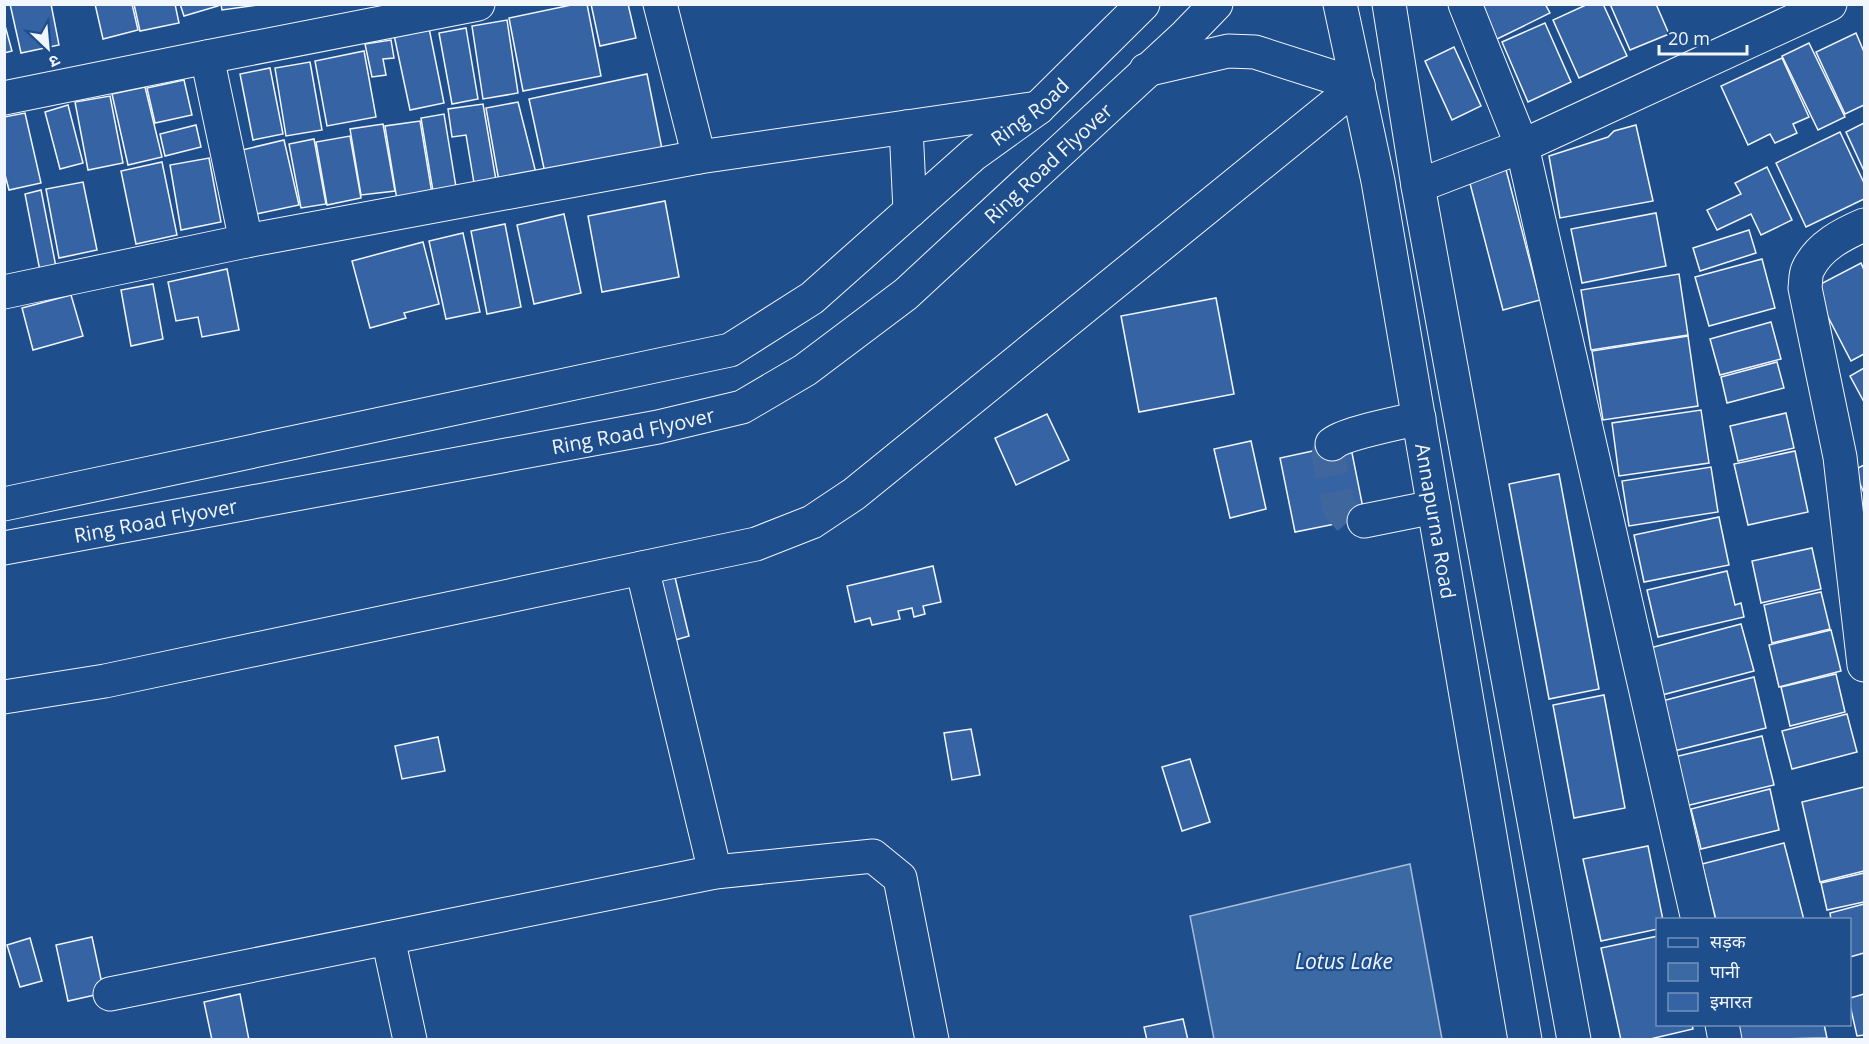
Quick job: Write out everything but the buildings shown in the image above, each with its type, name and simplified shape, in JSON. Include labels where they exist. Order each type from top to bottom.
[{"type":"main road","points":[[660,4],[699,157]]},
{"type":"main road","name":"Ring Road","points":[[910,211],[974,154],[1038,108],[1143,4]]},
{"type":"main road","points":[[1146,70],[1186,35],[1216,4]]},
{"type":"main road","name":"Annapurna Road","points":[[1340,4],[1378,181],[1526,1040]]},
{"type":"main road","points":[[1465,4],[1522,146],[1698,918]]},
{"type":"main road","points":[[1418,186],[1522,146],[1830,4]]},
{"type":"main road","name":"Annapurna Road","points":[[1391,5],[1418,186],[1574,1040]]},
{"type":"main road","points":[[4,98],[461,6]]},
{"type":"main road","points":[[1146,70],[1228,51],[1255,52],[1359,85]]},
{"type":"main road","points":[[207,57],[246,241]]},
{"type":"main road","name":"Ring Road Flyover","points":[[4,548],[658,427],[742,407],[805,370],[906,294],[1146,70]]},
{"type":"main road","points":[[4,697],[105,681],[756,544],[812,522],[845,499],[1359,85]]},
{"type":"main road","points":[[4,292],[246,241],[699,157],[1038,108]]},
{"type":"main road","points":[[4,504],[730,350],[812,298],[910,211],[906,127]]},
{"type":"main road","points":[[1864,225],[1838,236],[1817,255],[1807,271],[1805,288],[1852,452],[1864,657]]},
{"type":"main road","points":[[1332,444],[1349,436],[1419,418]]},
{"type":"main road","points":[[1364,521],[1434,507]]},
{"type":"main road","points":[[642,568],[715,872]]},
{"type":"main road","points":[[110,994],[715,872],[873,856],[900,878],[932,1040]]},
{"type":"main road","points":[[388,938],[410,1040]]},
{"type":"water","name":"Lotus Lake","points":[[1410,864],[1442,1039],[1214,1039],[1190,916]]},
{"type":"tunnel","points":[[1332,444],[1328,455],[1339,508],[1350,520],[1364,521]]}]
